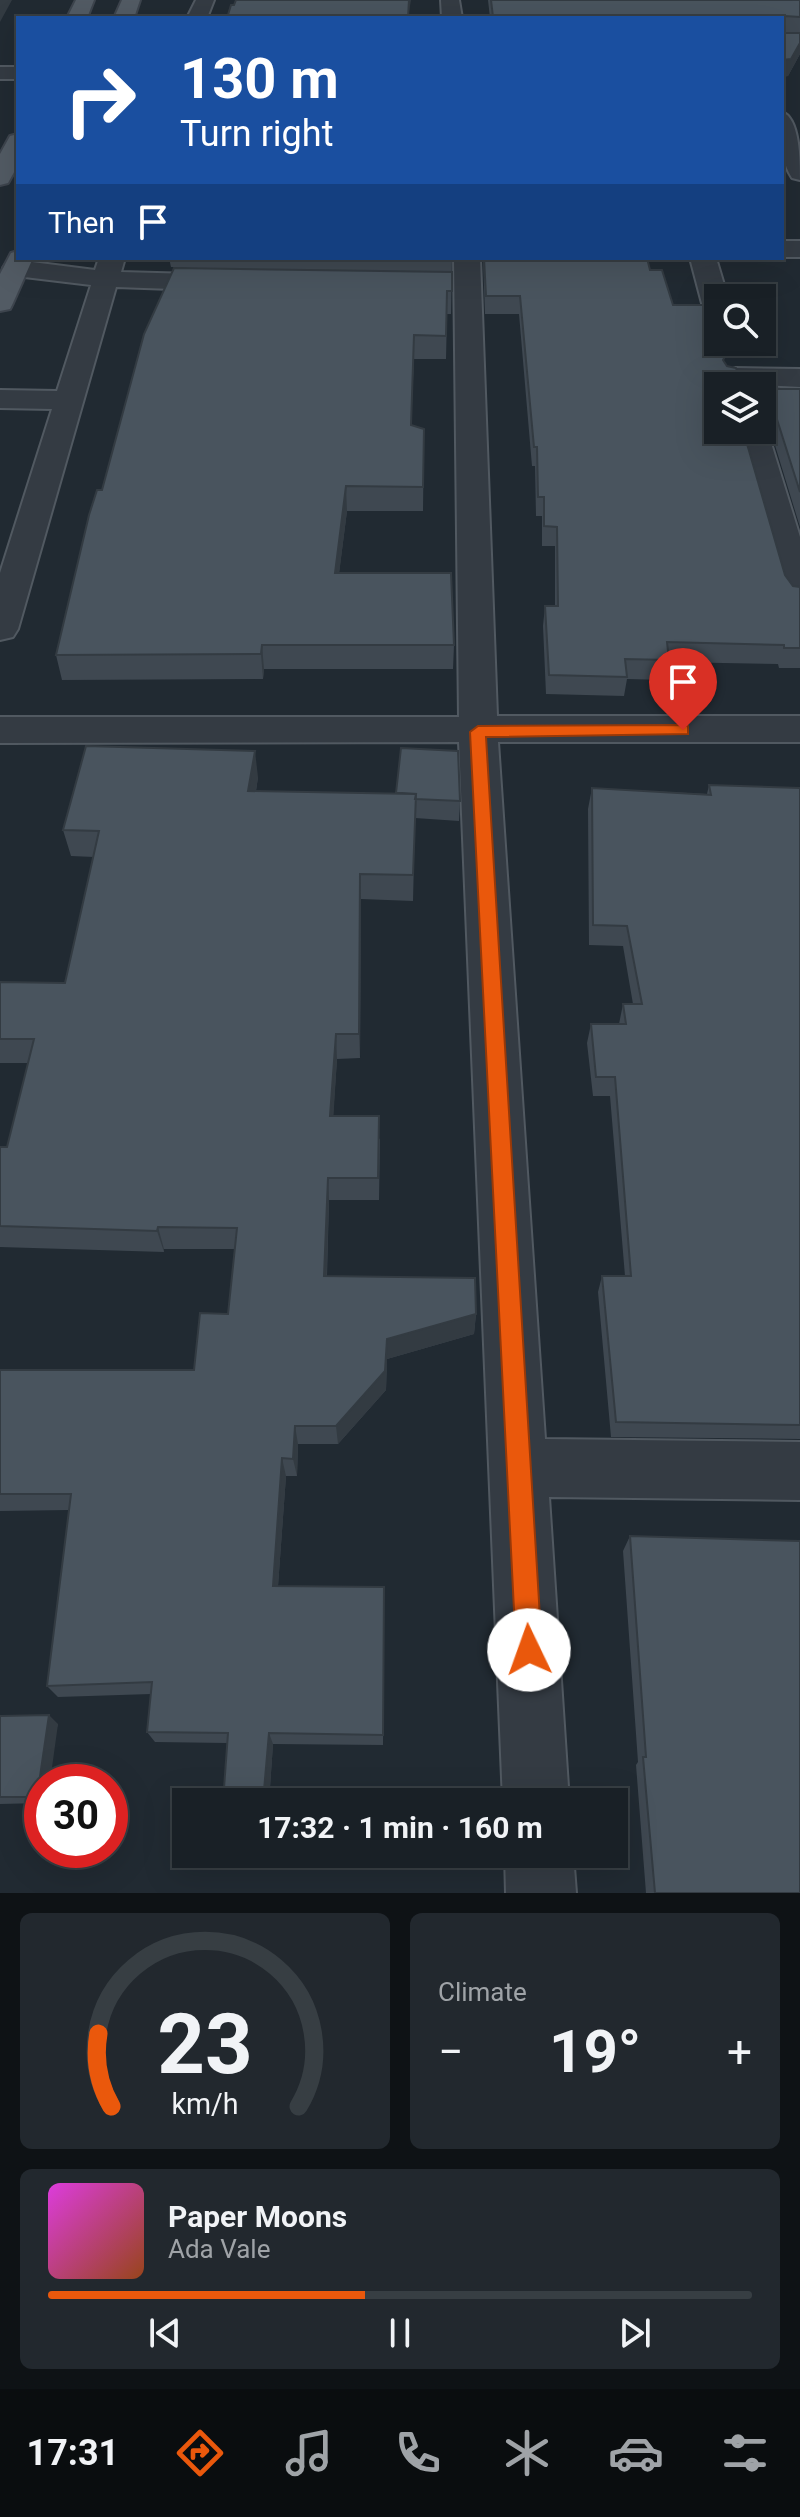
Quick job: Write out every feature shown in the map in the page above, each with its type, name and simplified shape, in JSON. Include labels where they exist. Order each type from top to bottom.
[{"type":"main road","points":[[0,178],[16,145]]},
{"type":"main road","points":[[0,303],[18,263]]},
{"type":"street","points":[[784,125],[800,173]]},
{"type":"street","points":[[704,260],[710,284]]},
{"type":"street","points":[[18,263],[108,268],[259,283]]},
{"type":"street","points":[[1,620],[108,268]]},
{"type":"street","points":[[458,275],[478,732],[535,1788]]},
{"type":"street","points":[[776,376],[800,378]]},
{"type":"street","points":[[0,399],[69,400]]},
{"type":"street","points":[[756,444],[800,594]]},
{"type":"street","points":[[0,730],[478,732],[800,729]]},
{"type":"street","points":[[520,1468],[800,1471]]},
{"type":"street","points":[[540,1868],[541,1893]]},
{"type":"building","points":[[236,0],[409,0],[408,16],[228,16],[231,5]]},
{"type":"building","points":[[491,0],[800,0],[800,17],[493,16]]},
{"type":"building","points":[[784,33],[800,33],[800,43],[791,59],[784,60]]},
{"type":"building","points":[[484,260],[648,260],[650,270],[662,270],[673,305],[704,305],[704,356],[725,356],[723,360],[727,366],[736,368],[737,372],[704,372],[704,444],[747,444],[785,575],[793,586],[800,587],[800,648],[667,642],[669,660],[625,659],[627,677],[549,675],[545,606],[558,606],[557,527],[544,526],[544,497],[538,497],[537,447],[534,447],[520,296],[486,296]]},
{"type":"building","points":[[174,268],[452,272],[452,291],[447,291],[446,336],[414,335],[411,425],[424,429],[423,487],[346,486],[335,573],[451,573],[454,645],[262,645],[261,654],[56,655],[89,515],[97,490],[102,490],[144,334]]},
{"type":"building","points":[[776,389],[800,389],[800,492],[776,416]]},
{"type":"building","points":[[86,746],[255,751],[248,791],[416,794],[413,875],[360,874],[359,1034],[336,1034],[330,1116],[379,1116],[378,1178],[328,1178],[324,1276],[475,1278],[476,1314],[387,1339],[385,1371],[336,1426],[295,1426],[293,1459],[282,1458],[273,1586],[384,1587],[383,1735],[269,1733],[264,1788],[224,1788],[228,1733],[147,1732],[152,1682],[47,1686],[71,1494],[0,1494],[0,1370],[194,1370],[200,1313],[228,1314],[237,1228],[158,1227],[157,1231],[0,1226],[0,1147],[7,1147],[34,1039],[0,1039],[0,982],[65,983],[99,831],[63,830]]},
{"type":"building","points":[[401,748],[458,751],[460,801],[415,799],[416,794],[396,793]]},
{"type":"building","points":[[709,785],[800,788],[800,1425],[616,1422],[602,1276],[631,1276],[615,1077],[596,1077],[591,1024],[626,1024],[623,1004],[642,1004],[627,926],[593,925],[592,788],[711,795]]},
{"type":"building","points":[[630,1536],[800,1541],[800,1893],[655,1893],[643,1757],[646,1757]]},
{"type":"building","points":[[49,1715],[42,1764],[24,1764],[24,1797],[0,1797],[0,1716]]},
{"type":"route","points":[[529,1650],[478,732],[683,730]]}]
